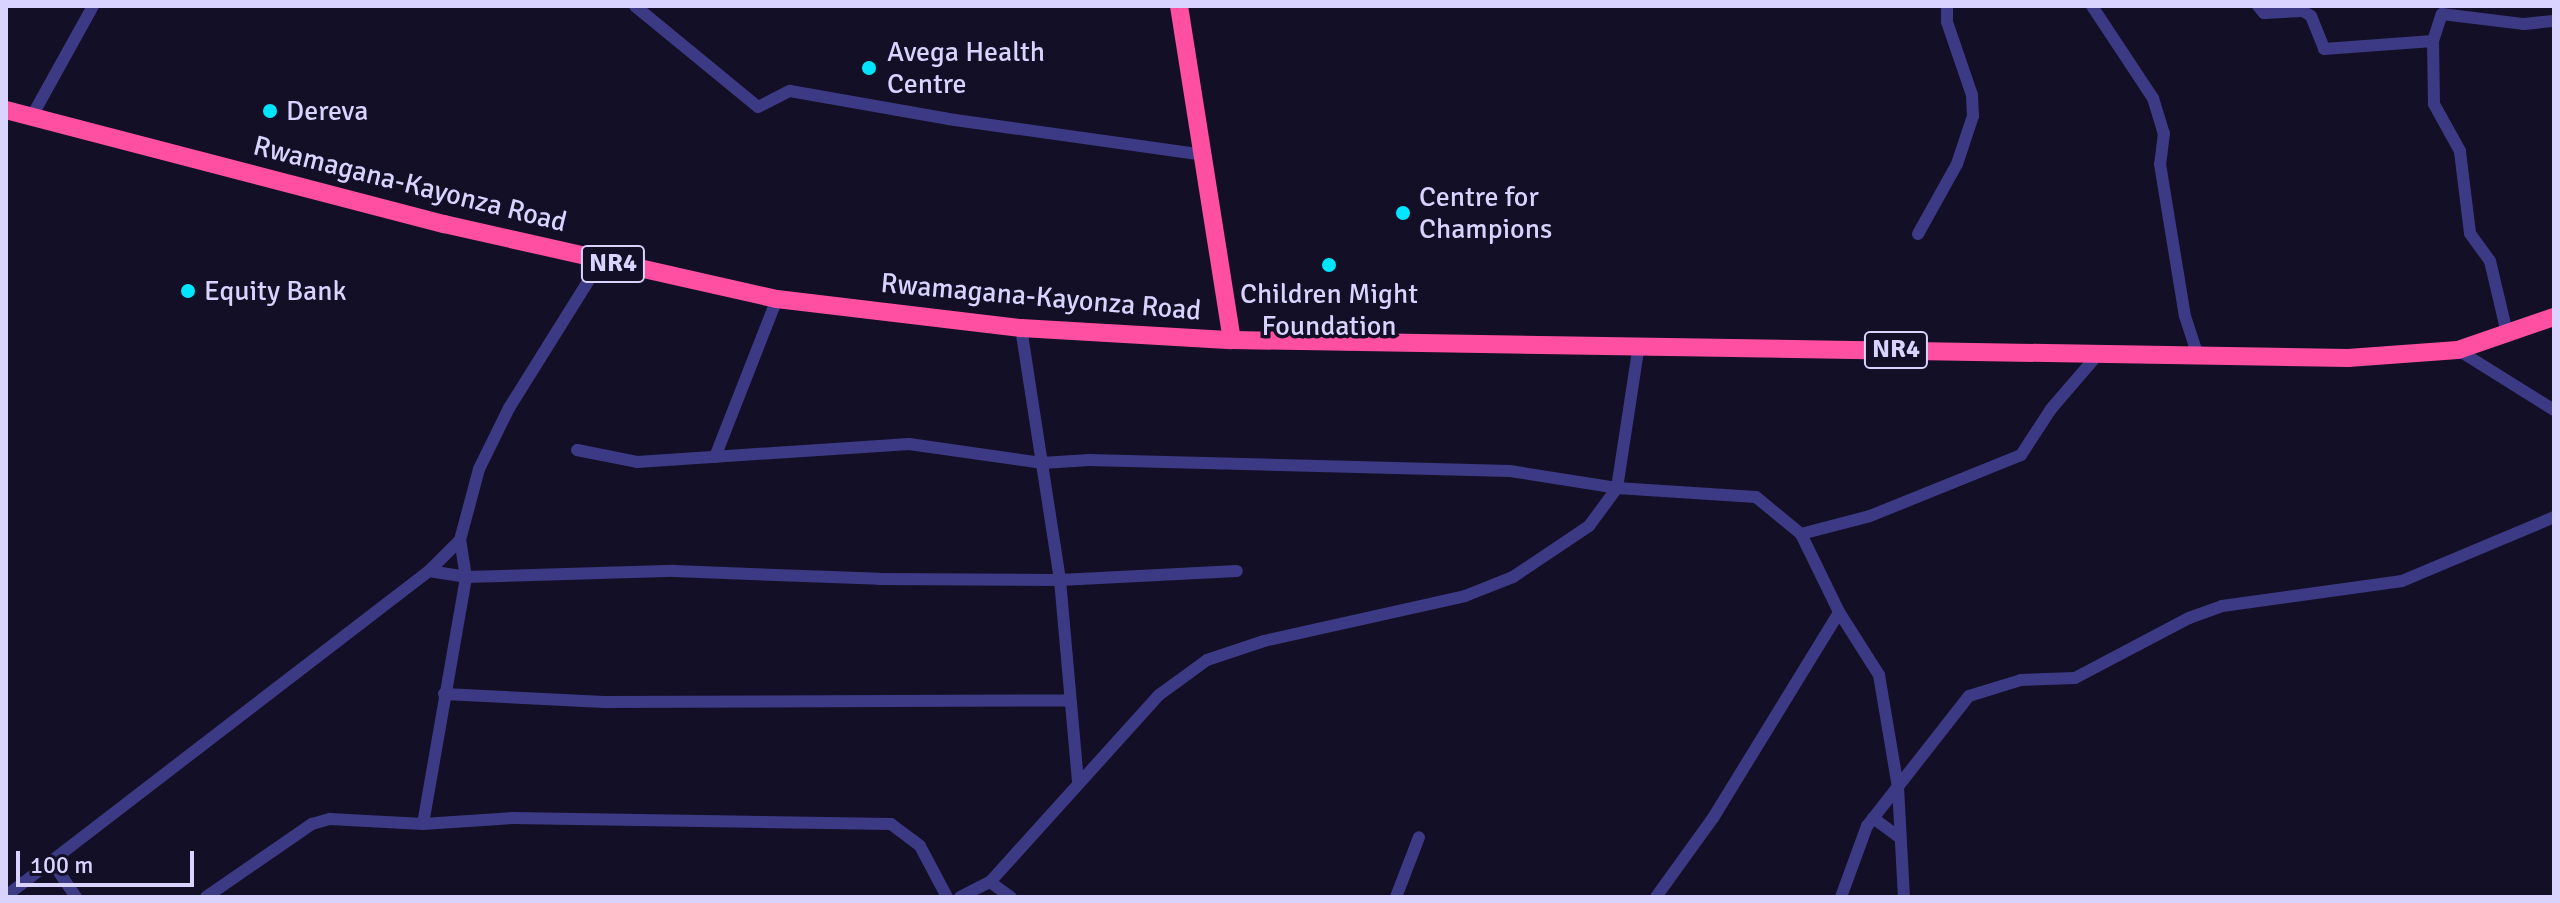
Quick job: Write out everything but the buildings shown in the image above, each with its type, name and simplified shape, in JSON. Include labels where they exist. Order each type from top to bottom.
[{"type":"highway","points":[[1179,6],[1232,340]]},
{"type":"highway","name":"Rwamagana-Kayonza Road","points":[[6,110],[601,261],[777,299],[1021,328],[1232,340]]},
{"type":"highway","name":"NR4","points":[[1232,340],[2100,351],[2348,358],[2458,350],[2554,317]]},
{"type":"street","points":[[32,116],[93,6]]},
{"type":"street","points":[[635,6],[758,107],[790,91],[948,119],[1204,155]]},
{"type":"street","points":[[1918,234],[1957,164],[1973,116],[1972,95],[1947,22],[1947,6]]},
{"type":"street","points":[[2092,6],[2153,98],[2164,133],[2160,164],[2185,316],[2197,353]]},
{"type":"street","points":[[2258,6],[2264,13],[2303,11],[2311,16],[2324,49],[2433,41]]},
{"type":"street","points":[[2507,333],[2490,261],[2470,233],[2460,151],[2434,104],[2433,41],[2442,14],[2524,24],[2554,21]]},
{"type":"street","points":[[423,824],[466,577],[460,540],[479,469],[497,432],[601,261]]},
{"type":"street","points":[[715,457],[777,299]]},
{"type":"street","points":[[1021,328],[1060,580],[1068,700],[1078,780]]},
{"type":"street","points":[[960,897],[990,882],[1078,780],[1159,695],[1207,660],[1264,641],[1465,596],[1513,577],[1589,526],[1617,488],[1639,345]]},
{"type":"street","points":[[2458,350],[2554,410]]},
{"type":"street","points":[[1801,534],[1870,516],[2021,455],[2051,409],[2100,351]]},
{"type":"street","points":[[577,450],[613,461],[909,444],[1042,463],[1104,460],[1510,471],[1617,488],[1756,497],[1801,534],[1839,612],[1879,675],[1898,787],[1904,897]]},
{"type":"street","points":[[1841,897],[1858,843],[1873,818],[1969,696],[1987,687],[2075,678],[2189,618],[2222,606],[2402,581],[2554,517]]},
{"type":"street","points":[[6,896],[429,571],[460,540]]},
{"type":"street","points":[[429,571],[466,577],[674,571],[879,579],[1060,580],[1237,571]]},
{"type":"street","points":[[1656,897],[1713,818],[1839,612]]},
{"type":"street","points":[[444,694],[604,702],[1068,700]]},
{"type":"street","points":[[206,897],[312,824],[330,819],[423,824],[513,818],[891,824],[920,846],[947,897]]},
{"type":"street","points":[[1873,818],[1899,837]]},
{"type":"street","points":[[1396,897],[1419,837]]},
{"type":"street","points":[[52,862],[76,897]]},
{"type":"street","points":[[990,882],[1011,897]]},
{"type":"place","name":"Avega Health Centre","points":[[869,68]]},
{"type":"place","name":"Dereva","points":[[270,111]]},
{"type":"place","name":"Centre for Champions","points":[[1403,213]]},
{"type":"place","name":"Children Might Foundation","points":[[1329,265]]},
{"type":"place","name":"Equity Bank","points":[[188,291]]}]
